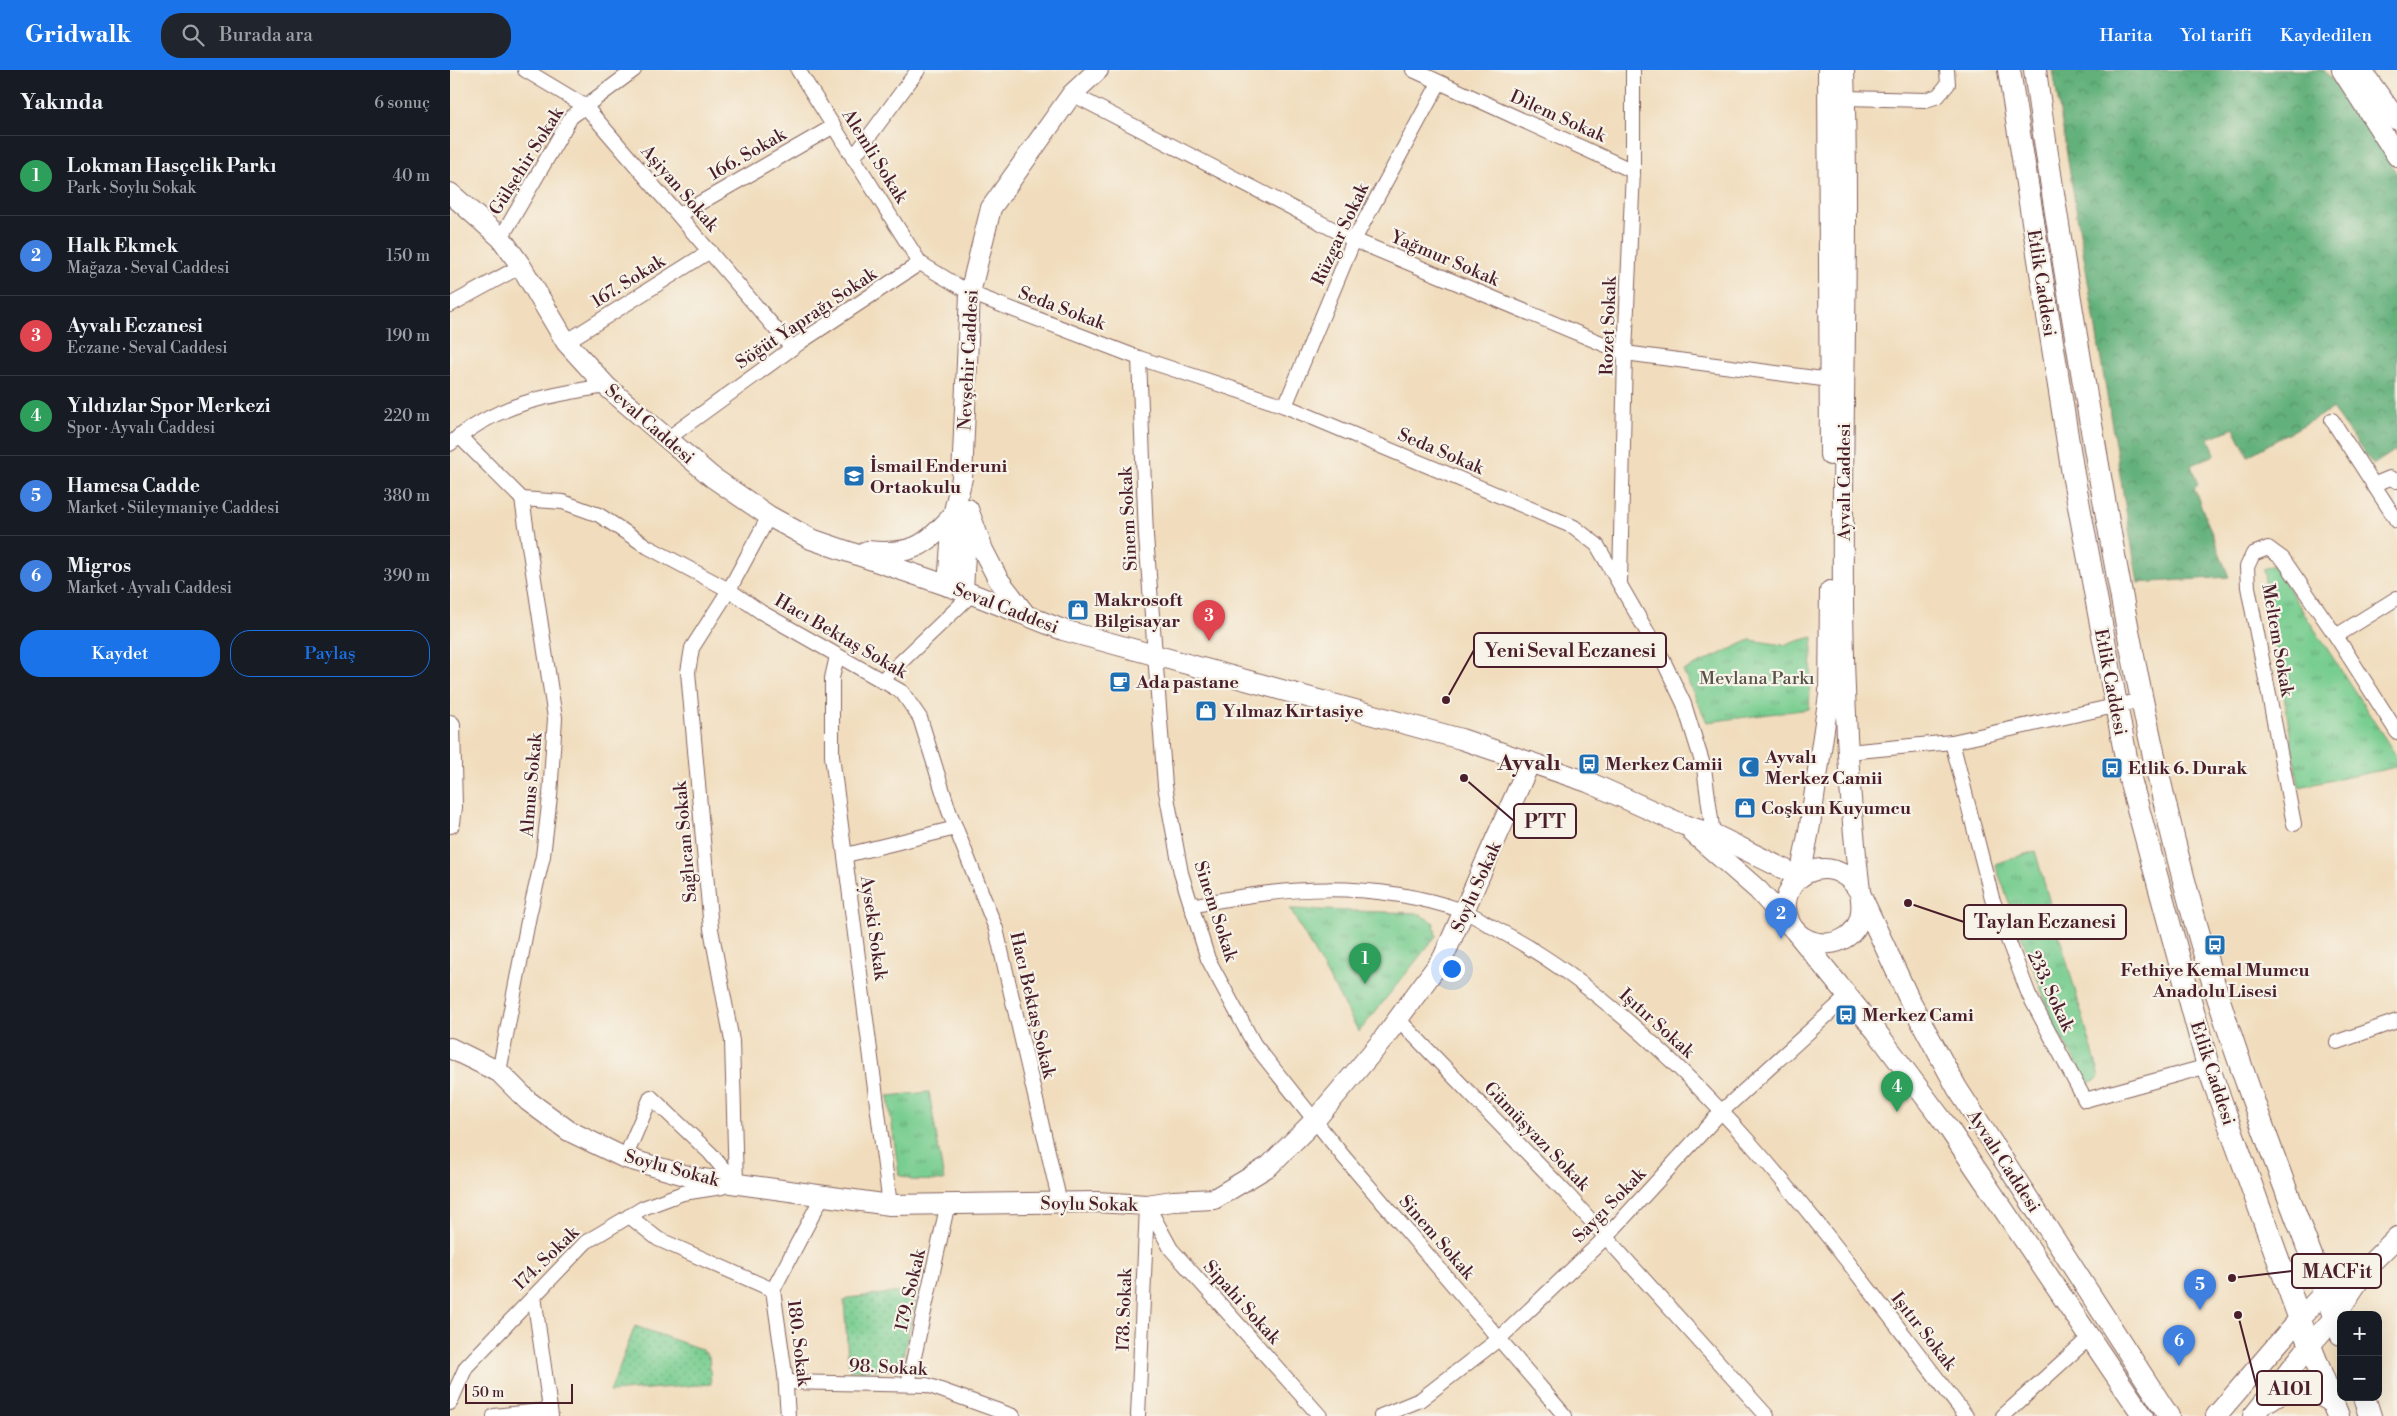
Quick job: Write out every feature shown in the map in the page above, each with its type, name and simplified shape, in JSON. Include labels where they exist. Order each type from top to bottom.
[{"type":"main road","name":"Nevşehir Caddesi","points":[[961,590],[960,512],[970,293],[991,208],[1072,94],[1098,70]]},
{"type":"main road","name":"Ayvalı Caddesi","points":[[1800,877],[1810,825],[1828,695],[1830,380],[1828,70]]},
{"type":"main road","name":"Ayvalı Caddesi","points":[[1795,931],[1805,940],[1818,944],[1831,944],[1844,939],[1854,931],[1860,919],[1862,906],[1848,752],[1843,610],[1844,70]]},
{"type":"main road","name":"Etlik Caddesi","points":[[2009,70],[2072,464],[2130,779],[2208,1066],[2300,1318],[2336,1410]]},
{"type":"main road","name":"Etlik Caddesi","points":[[2035,70],[2047,160],[2112,553],[2142,700],[2193,914],[2240,1069],[2337,1323]]},
{"type":"main road","points":[[2342,70],[2397,156]]},
{"type":"main road","points":[[2361,70],[2397,120]]},
{"type":"main road","name":"Seval Caddesi","points":[[450,193],[501,238],[521,266],[566,342],[606,386],[712,477],[768,516],[811,539],[961,590],[1063,630],[1460,739],[1530,762],[1588,782],[1684,825],[1713,834],[1800,877]]},
{"type":"main road","points":[[840,549],[887,553],[915,549],[936,535],[960,512],[983,550],[998,580],[1026,615]]},
{"type":"main road","points":[[450,725],[451,812]]},
{"type":"main road","name":"Soylu Sokak","points":[[450,1048],[499,1072],[528,1101],[569,1131],[626,1158],[695,1178],[890,1205],[948,1203],[1147,1205],[1173,1201],[1214,1200],[1269,1166],[1315,1120],[1398,1018],[1443,958],[1530,762]]},
{"type":"main road","name":"Seval Caddesi","points":[[1684,825],[1758,890],[1795,931]]},
{"type":"main road","name":"Ayvalı Caddesi","points":[[2144,1416],[1949,1129],[1876,1031],[1795,931],[1789,921],[1786,909],[1787,897],[1792,886],[1800,877],[1816,870],[1834,870],[1850,879],[1860,893],[1911,1003],[1957,1088],[2169,1416]]},
{"type":"main road","points":[[2216,1416],[2300,1318],[2325,1292],[2367,1267],[2397,1237]]},
{"type":"main road","points":[[2345,1311],[2367,1267]]},
{"type":"main road","points":[[2257,1412],[2310,1344],[2337,1327]]},
{"type":"main road","points":[[2257,1412],[2274,1398],[2296,1389],[2308,1390],[2336,1410]]},
{"type":"main road","points":[[2365,1401],[2370,1416]]},
{"type":"street","name":"Aşiyan Sokak","points":[[525,70],[585,106],[792,348]]},
{"type":"street","name":"Gülşehir Sokak","points":[[501,238],[571,116],[634,70]]},
{"type":"street","name":"Alemli Sokak","points":[[798,70],[920,263]]},
{"type":"street","points":[[853,158],[918,70]]},
{"type":"street","name":"Dilem Sokak","points":[[1413,70],[1633,171]]},
{"type":"street","name":"Rozet Sokak","points":[[1620,583],[1625,353],[1633,171],[1633,70]]},
{"type":"street","points":[[1845,98],[1926,100],[1938,96],[1948,84],[1947,70]]},
{"type":"street","name":"Rüzgar Sokak","points":[[1284,406],[1354,240],[1439,83]]},
{"type":"street","name":"Yağmur Sokak","points":[[1072,94],[1354,240],[1625,353],[1830,380]]},
{"type":"street","name":"166. Sokak","points":[[679,216],[834,126]]},
{"type":"street","name":"167. Sokak","points":[[566,342],[710,251]]},
{"type":"street","points":[[920,263],[970,293]]},
{"type":"street","name":"Söğüt Yaprağı Sokak","points":[[667,439],[792,348],[920,263]]},
{"type":"street","points":[[450,305],[521,266]]},
{"type":"street","name":"Seda Sokak","points":[[970,293],[1139,358],[1284,406],[1574,527],[1597,545],[1661,656],[1684,704],[1704,768],[1713,834]]},
{"type":"street","name":"Sinem Sokak","points":[[1139,358],[1146,536],[1165,786],[1182,874],[1208,959],[1254,1044],[1315,1120],[1566,1416]]},
{"type":"street","points":[[522,499],[455,440],[493,414],[543,396],[606,386]]},
{"type":"street","points":[[2332,420],[2397,521]]},
{"type":"street","points":[[2373,485],[2390,478],[2397,481]]},
{"type":"street","name":"Hacı Bektaş Sokak","points":[[522,499],[563,502],[599,515],[648,547],[730,590],[837,656],[902,692],[920,718],[956,828],[996,929],[1060,1203]]},
{"type":"street","name":"Almus Sokak","points":[[499,1072],[529,916],[543,856],[550,796],[555,718],[522,499]]},
{"type":"street","name":"Sağlıcan Sokak","points":[[736,1184],[732,1041],[711,929],[688,672],[692,648],[730,590],[768,516]]},
{"type":"street","name":"Meltem Sokak","points":[[2294,824],[2248,587],[2247,567],[2252,554],[2268,548],[2282,559],[2336,636],[2397,732]]},
{"type":"street","points":[[881,681],[961,590]]},
{"type":"street","points":[[2336,636],[2397,598]]},
{"type":"street","name":"Ayseki Sokak","points":[[837,656],[832,678],[832,756],[890,1205]]},
{"type":"street","points":[[1848,752],[1952,742],[2142,700]]},
{"type":"street","name":"233. Sokak","points":[[1952,742],[1992,898],[2029,995],[2085,1100],[2208,1066]]},
{"type":"street","points":[[846,855],[956,828]]},
{"type":"street","name":"Işıtır Sokak","points":[[1192,906],[1246,894],[1318,888],[1400,894],[1465,911],[1531,948],[1608,1003],[1682,1070],[1766,1159],[1966,1416]]},
{"type":"street","name":"Saygı Sokak","points":[[1381,1416],[1411,1411],[1420,1400],[1499,1338],[1606,1237],[1721,1112],[1848,996]]},
{"type":"street","name":"Gümüşyazı Sokak","points":[[1398,1018],[1606,1237],[1767,1416]]},
{"type":"street","points":[[2337,1042],[2397,1021]]},
{"type":"street","points":[[626,1158],[651,1097],[710,1154],[736,1184]]},
{"type":"street","name":"174. Sokak","points":[[450,1403],[466,1367],[586,1242],[643,1208],[684,1193],[736,1184]]},
{"type":"street","name":"180. Sokak","points":[[788,1416],[786,1382],[773,1290],[822,1197]]},
{"type":"street","name":"179. Sokak","points":[[908,1384],[948,1203]]},
{"type":"street","name":"178. Sokak","points":[[1138,1416],[1147,1205]]},
{"type":"street","name":"Sipahi Sokak","points":[[1147,1205],[1171,1249],[1320,1416]]},
{"type":"street","points":[[628,1216],[658,1239],[773,1290]]},
{"type":"street","points":[[494,1416],[550,1413],[534,1296]]},
{"type":"street","points":[[2003,1416],[2090,1338]]},
{"type":"street","name":"98. Sokak","points":[[786,1382],[927,1385],[1013,1416]]},
{"type":"green space","points":[[2053,70],[2324,70],[2363,117],[2397,174],[2397,454],[2394,451],[2373,465],[2332,409],[2248,456],[2234,428],[2209,438],[2215,455],[2191,465],[2198,485],[2194,488],[2229,577],[2138,583]]},
{"type":"green space","points":[[2273,565],[2397,757],[2397,767],[2299,787],[2263,569]]},
{"type":"green space","name":"Mevlana Parkı","points":[[1813,637],[1809,709],[1707,722],[1683,671],[1750,640],[1783,645]]},
{"type":"green space","points":[[2035,851],[2100,1077],[2089,1083],[2056,1030],[1995,864]]},
{"type":"green space","points":[[1290,909],[1417,913],[1434,923],[1436,936],[1359,1032]]},
{"type":"green space","points":[[929,1092],[944,1181],[911,1180],[899,1175],[888,1096]]},
{"type":"green space","points":[[918,1290],[901,1366],[896,1369],[849,1371],[844,1301],[848,1298]]},
{"type":"green space","points":[[635,1326],[701,1349],[709,1356],[711,1384],[610,1392]]},
{"type":"place","name":"İsmail Enderuni Ortaokulu","points":[[854,476]]},
{"type":"place","name":"Makrosoft Bilgisayar","points":[[1078,610]]},
{"type":"place","name":"Ayvalı Eczanesi","points":[[1209,641]]},
{"type":"place","name":"Ada pastane","points":[[1120,682]]},
{"type":"place","name":"Yeni Seval Eczanesi","points":[[1446,700]]},
{"type":"place","name":"Yılmaz Kırtasiye","points":[[1206,711]]},
{"type":"place","name":"Merkez Camii","points":[[1589,764]]},
{"type":"place","name":"Ayvalı Merkez Camii","points":[[1749,767]]},
{"type":"place","name":"Etlik 6. Durak","points":[[2112,768]]},
{"type":"place","name":"PTT","points":[[1464,778]]},
{"type":"place","name":"Coşkun Kuyumcu","points":[[1745,808]]},
{"type":"place","name":"Taylan Eczanesi","points":[[1908,903]]},
{"type":"place","name":"Halk Ekmek","points":[[1781,939]]},
{"type":"place","name":"Fethiye Kemal Mumcu Anadolu Lisesi","points":[[2215,945]]},
{"type":"place","name":"Lokman Hasçelik Parkı","points":[[1365,984]]},
{"type":"place","name":"Merkez Cami","points":[[1846,1015]]},
{"type":"place","name":"Yıldızlar Spor Merkezi","points":[[1897,1112]]},
{"type":"place","name":"MACFit","points":[[2232,1278]]},
{"type":"place","name":"Hamesa Cadde","points":[[2200,1310]]},
{"type":"place","name":"A101","points":[[2238,1315]]},
{"type":"place","name":"Migros","points":[[2179,1366]]},
{"type":"district","name":"Ayvalı","points":[[1529,762]]}]
